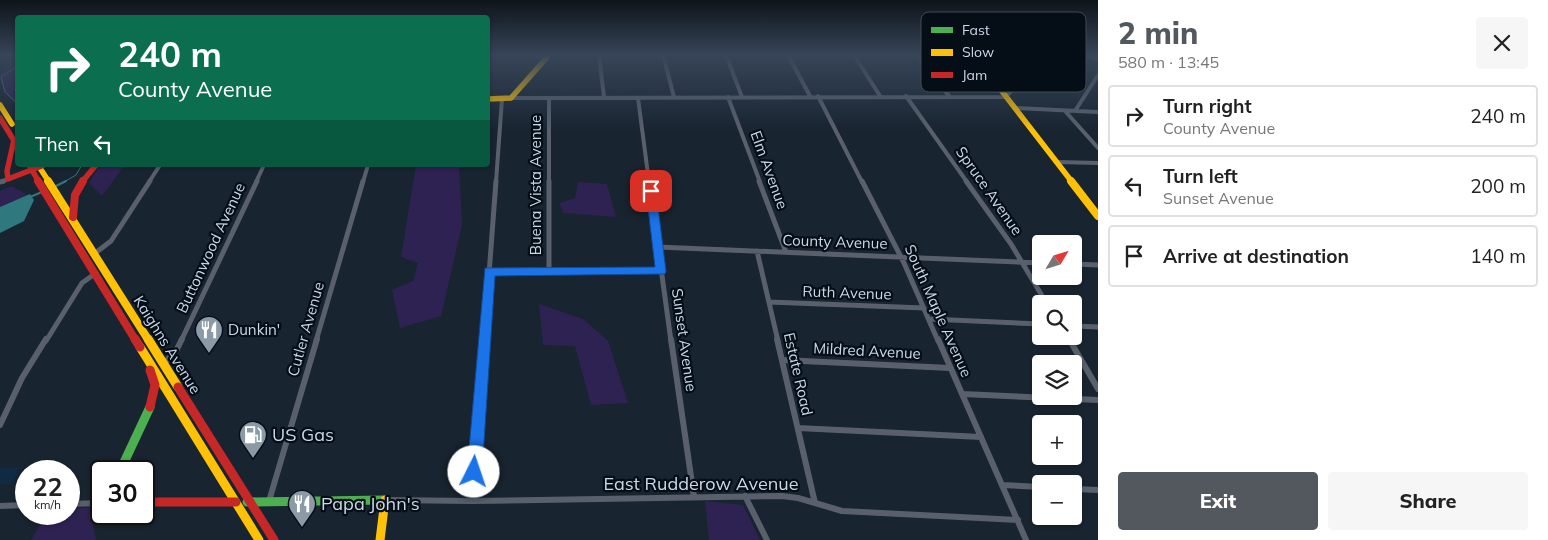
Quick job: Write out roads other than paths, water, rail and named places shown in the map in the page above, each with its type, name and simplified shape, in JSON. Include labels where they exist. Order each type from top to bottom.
[{"type":"main road","points":[[490,99],[511,98],[527,80]]},
{"type":"main road","points":[[1002,92],[1098,216]]},
{"type":"main road","points":[[0,105],[15,138]]},
{"type":"main road","points":[[0,118],[15,139]]},
{"type":"main road","points":[[4,181],[15,143]]},
{"type":"main road","points":[[4,181],[34,167]]},
{"type":"main road","name":"Kaighns Avenue","points":[[37,167],[96,274],[259,540]]},
{"type":"main road","points":[[73,221],[71,204],[73,196],[95,167]]},
{"type":"main road","name":"Kaighns Avenue","points":[[48,189],[73,221],[274,540]]},
{"type":"main road","points":[[125,460],[150,407],[155,385],[146,355]]},
{"type":"main road","points":[[155,502],[385,500],[380,540]]},
{"type":"street","points":[[602,80],[604,97]]},
{"type":"street","points":[[670,80],[674,97]]},
{"type":"street","points":[[736,80],[742,97]]},
{"type":"street","points":[[802,80],[810,96]]},
{"type":"street","points":[[870,80],[880,96]]},
{"type":"street","points":[[1075,111],[1095,80]]},
{"type":"street","points":[[946,92],[949,96]]},
{"type":"street","points":[[511,98],[1006,97],[1010,92]]},
{"type":"street","name":"South Maple Avenue","points":[[818,96],[924,308],[1026,540]]},
{"type":"street","name":"Spruce Avenue","points":[[906,96],[967,180],[1042,295]]},
{"type":"street","name":"Elm Avenue","points":[[728,97],[786,252]]},
{"type":"street","points":[[472,501],[502,98]]},
{"type":"street","name":"Buena Vista Avenue","points":[[549,98],[549,271]]},
{"type":"street","name":"Sunset Avenue","points":[[638,98],[694,497]]},
{"type":"street","points":[[1015,108],[1098,112]]},
{"type":"street","points":[[1065,110],[1098,148]]},
{"type":"street","points":[[1056,162],[1098,163]]},
{"type":"street","points":[[94,254],[111,240],[159,167]]},
{"type":"street","name":"Buttonwood Avenue","points":[[163,365],[177,350],[263,167]]},
{"type":"street","name":"Cutler Avenue","points":[[269,501],[367,167]]},
{"type":"street","name":"County Avenue","points":[[658,247],[1032,263]]},
{"type":"street","name":"Estate Road","points":[[757,252],[815,503]]},
{"type":"street","points":[[1082,264],[1098,265]]},
{"type":"street","points":[[489,271],[661,271]]},
{"type":"street","points":[[0,425],[26,371],[82,284],[96,274]]},
{"type":"street","name":"Ruth Avenue","points":[[769,302],[924,308]]},
{"type":"street","points":[[929,319],[1032,324]]},
{"type":"street","points":[[1082,326],[1098,327]]},
{"type":"street","points":[[1072,345],[1098,389]]},
{"type":"street","name":"Mildred Avenue","points":[[782,360],[950,368]]},
{"type":"street","points":[[962,394],[1098,400]]},
{"type":"street","points":[[798,428],[981,437]]},
{"type":"street","points":[[1002,485],[1032,487]]},
{"type":"street","points":[[1082,489],[1098,490]]},
{"type":"street","points":[[745,496],[767,540]]},
{"type":"street","name":"East Rudderow Avenue","points":[[385,500],[472,501],[790,496],[842,511],[1018,520]]},
{"type":"street","points":[[0,506],[15,505]]},
{"type":"waterway","points":[[2,80],[5,92],[15,101]]},
{"type":"waterway","points":[[64,182],[76,175],[81,167]]},
{"type":"waterway","points":[[56,186],[64,182]]},
{"type":"waterway","points":[[30,197],[42,192]]},
{"type":"place","name":"Dunkin'","points":[[209,354]]},
{"type":"place","name":"US Gas","points":[[253,459]]},
{"type":"place","name":"Papa John's","points":[[302,528]]}]
